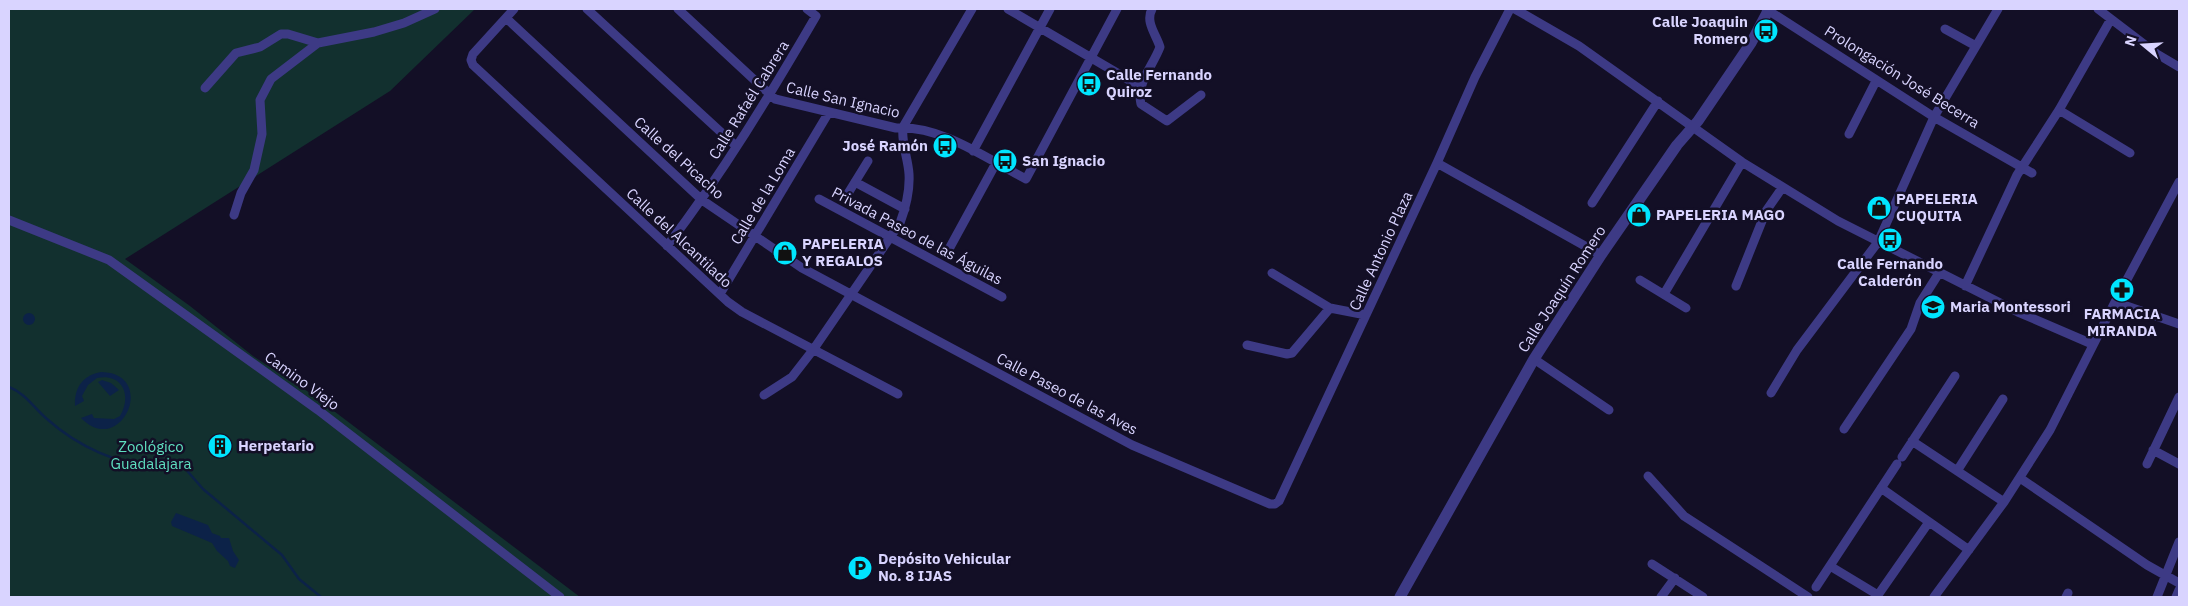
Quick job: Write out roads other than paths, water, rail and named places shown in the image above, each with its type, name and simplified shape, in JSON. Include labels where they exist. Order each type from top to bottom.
[{"type":"street","points":[[234,215],[241,193],[254,170],[262,134],[260,100],[271,80],[318,43],[404,24],[435,9]]},
{"type":"street","points":[[506,18],[514,9]]},
{"type":"street","points":[[587,9],[736,146]]},
{"type":"street","name":"Calle San Ignacio","points":[[678,9],[775,99],[896,128],[917,128],[937,132],[1026,179],[1091,59]]},
{"type":"street","name":"Calle Rafaél Cabrera","points":[[667,246],[702,200],[770,94],[816,16],[807,9]]},
{"type":"street","points":[[764,396],[792,377],[813,350],[891,237],[905,209],[909,174],[902,136],[903,127],[972,9]]},
{"type":"street","points":[[1008,9],[1141,87]]},
{"type":"street","points":[[973,151],[1050,9]]},
{"type":"street","points":[[1091,59],[1118,9]]},
{"type":"street","points":[[1152,9],[1149,21],[1160,47],[1141,87],[1139,97],[1141,104],[1167,121],[1201,95]]},
{"type":"street","name":"Calle Antonio Plaza","points":[[1275,504],[1279,501],[1437,163],[1475,77],[1510,9]]},
{"type":"street","points":[[1515,9],[1579,46],[1742,162],[1782,188],[1878,242],[1939,273],[2018,312],[2092,344]]},
{"type":"street","name":"Prolongación José Becerra","points":[[1768,9],[1825,45],[1876,81],[1934,117],[2032,173]]},
{"type":"street","name":"Calle Joaquín Romero","points":[[1400,597],[1534,359],[1601,255],[1752,43],[1768,9]]},
{"type":"street","points":[[1771,393],[1797,350],[1878,242],[1934,117],[1998,9]]},
{"type":"street","points":[[2098,9],[2157,54],[2179,67]]},
{"type":"street","name":"Calle del Alcantilado","points":[[506,18],[473,54],[471,60],[473,65],[667,246],[742,312],[898,394]]},
{"type":"street","name":"Calle del Picacho","points":[[506,18],[702,200],[802,268],[852,294]]},
{"type":"street","points":[[1965,286],[2017,175],[2059,110],[2111,19]]},
{"type":"street","points":[[1945,30],[1976,46]]},
{"type":"street","points":[[205,88],[236,53],[260,47],[281,34],[288,34],[318,43]]},
{"type":"street","points":[[1849,134],[1876,81]]},
{"type":"street","points":[[1592,202],[1658,101]]},
{"type":"street","points":[[2059,110],[2130,153]]},
{"type":"street","name":"Calle de la Loma","points":[[720,294],[829,112]]},
{"type":"street","points":[[847,195],[868,160]]},
{"type":"street","points":[[1664,294],[1742,162]]},
{"type":"street","points":[[949,249],[996,163]]},
{"type":"street","points":[[1437,163],[1601,255]]},
{"type":"street","points":[[855,182],[905,209]]},
{"type":"street","points":[[1934,597],[2004,502],[2050,430],[2092,344],[2179,182]]},
{"type":"street","points":[[1736,286],[1766,210],[1782,188]]},
{"type":"street","name":"Privada Paseo de las Águilas","points":[[819,199],[1002,297]]},
{"type":"street","name":"Camino Viejo","points":[[9,220],[109,260],[318,410],[560,597]]},
{"type":"street","points":[[1272,273],[1330,308],[1366,315]]},
{"type":"street","points":[[1844,429],[1912,329],[1920,303],[1939,273]]},
{"type":"street","points":[[1640,280],[1686,308]]},
{"type":"street","name":"Calle Paseo de las Aves","points":[[852,294],[1132,444],[1270,504],[1275,504]]},
{"type":"street","points":[[2115,302],[2179,324]]},
{"type":"street","points":[[1247,345],[1287,354],[1292,353],[1330,308]]},
{"type":"street","points":[[1534,359],[1609,410]]},
{"type":"street","points":[[1816,587],[1955,376]]},
{"type":"street","points":[[1958,471],[2003,399]]},
{"type":"street","points":[[2147,464],[2179,399]]},
{"type":"street","points":[[1912,441],[2004,502]]},
{"type":"street","points":[[2154,450],[2179,464]]},
{"type":"street","points":[[1648,476],[1684,516],[1808,597]]},
{"type":"street","points":[[2020,478],[2165,576],[2179,583]]},
{"type":"street","points":[[1881,488],[1969,550]]},
{"type":"street","points":[[1830,566],[1878,595],[1929,522]]},
{"type":"street","points":[[2157,597],[2179,542]]},
{"type":"street","points":[[1652,564],[1703,597]]},
{"type":"street","points":[[1661,597],[1674,578]]},
{"type":"street","points":[[2176,597],[2179,590]]},
{"type":"water","points":[[31,313],[34,314],[34,324],[27,325],[24,324],[23,317],[24,314]]},
{"type":"water","points":[[101,372],[118,376],[128,385],[131,398],[128,411],[120,422],[109,428],[96,428],[81,418],[92,414],[94,418],[114,419],[120,416],[124,408],[125,394],[119,383],[113,379],[106,377],[97,378],[88,385],[82,396],[84,401],[75,406],[76,394],[81,383],[89,376]]},
{"type":"water","points":[[102,380],[111,383],[119,390],[110,396],[98,382]]},
{"type":"water","points":[[176,513],[208,525],[212,533],[221,538],[229,538],[233,551],[239,560],[235,568],[230,566],[228,561],[217,551],[212,543],[172,526],[171,522]]},
{"type":"waterway","points":[[9,387],[25,397],[59,429],[85,446],[129,463],[159,466]]},
{"type":"waterway","points":[[175,462],[183,466],[203,489],[282,555],[299,579],[321,597]]},
{"type":"place","name":"Calle Joaquin Romero","points":[[1766,31]]},
{"type":"place","name":"Calle Fernando Quiroz","points":[[1089,84]]},
{"type":"place","name":"José Ramón","points":[[945,146]]},
{"type":"place","name":"San Ignacio","points":[[1005,161]]},
{"type":"place","name":"PAPELERIA CUQUITA","points":[[1879,208]]},
{"type":"place","name":"PAPELERIA MAGO","points":[[1639,215]]},
{"type":"place","name":"Calle Fernando Calderón","points":[[1890,240]]},
{"type":"place","name":"PAPELERIA Y REGALOS","points":[[785,253]]},
{"type":"place","name":"FARMACIA MIRANDA","points":[[2122,290]]},
{"type":"place","name":"Maria Montessori","points":[[1933,307]]},
{"type":"place","name":"Herpetario","points":[[220,446]]},
{"type":"place","name":"Depósito Vehicular No. 8 IJAS","points":[[860,568]]},
{"type":"park label","name":"Zoológico Guadalajara","points":[[151,456]]}]
